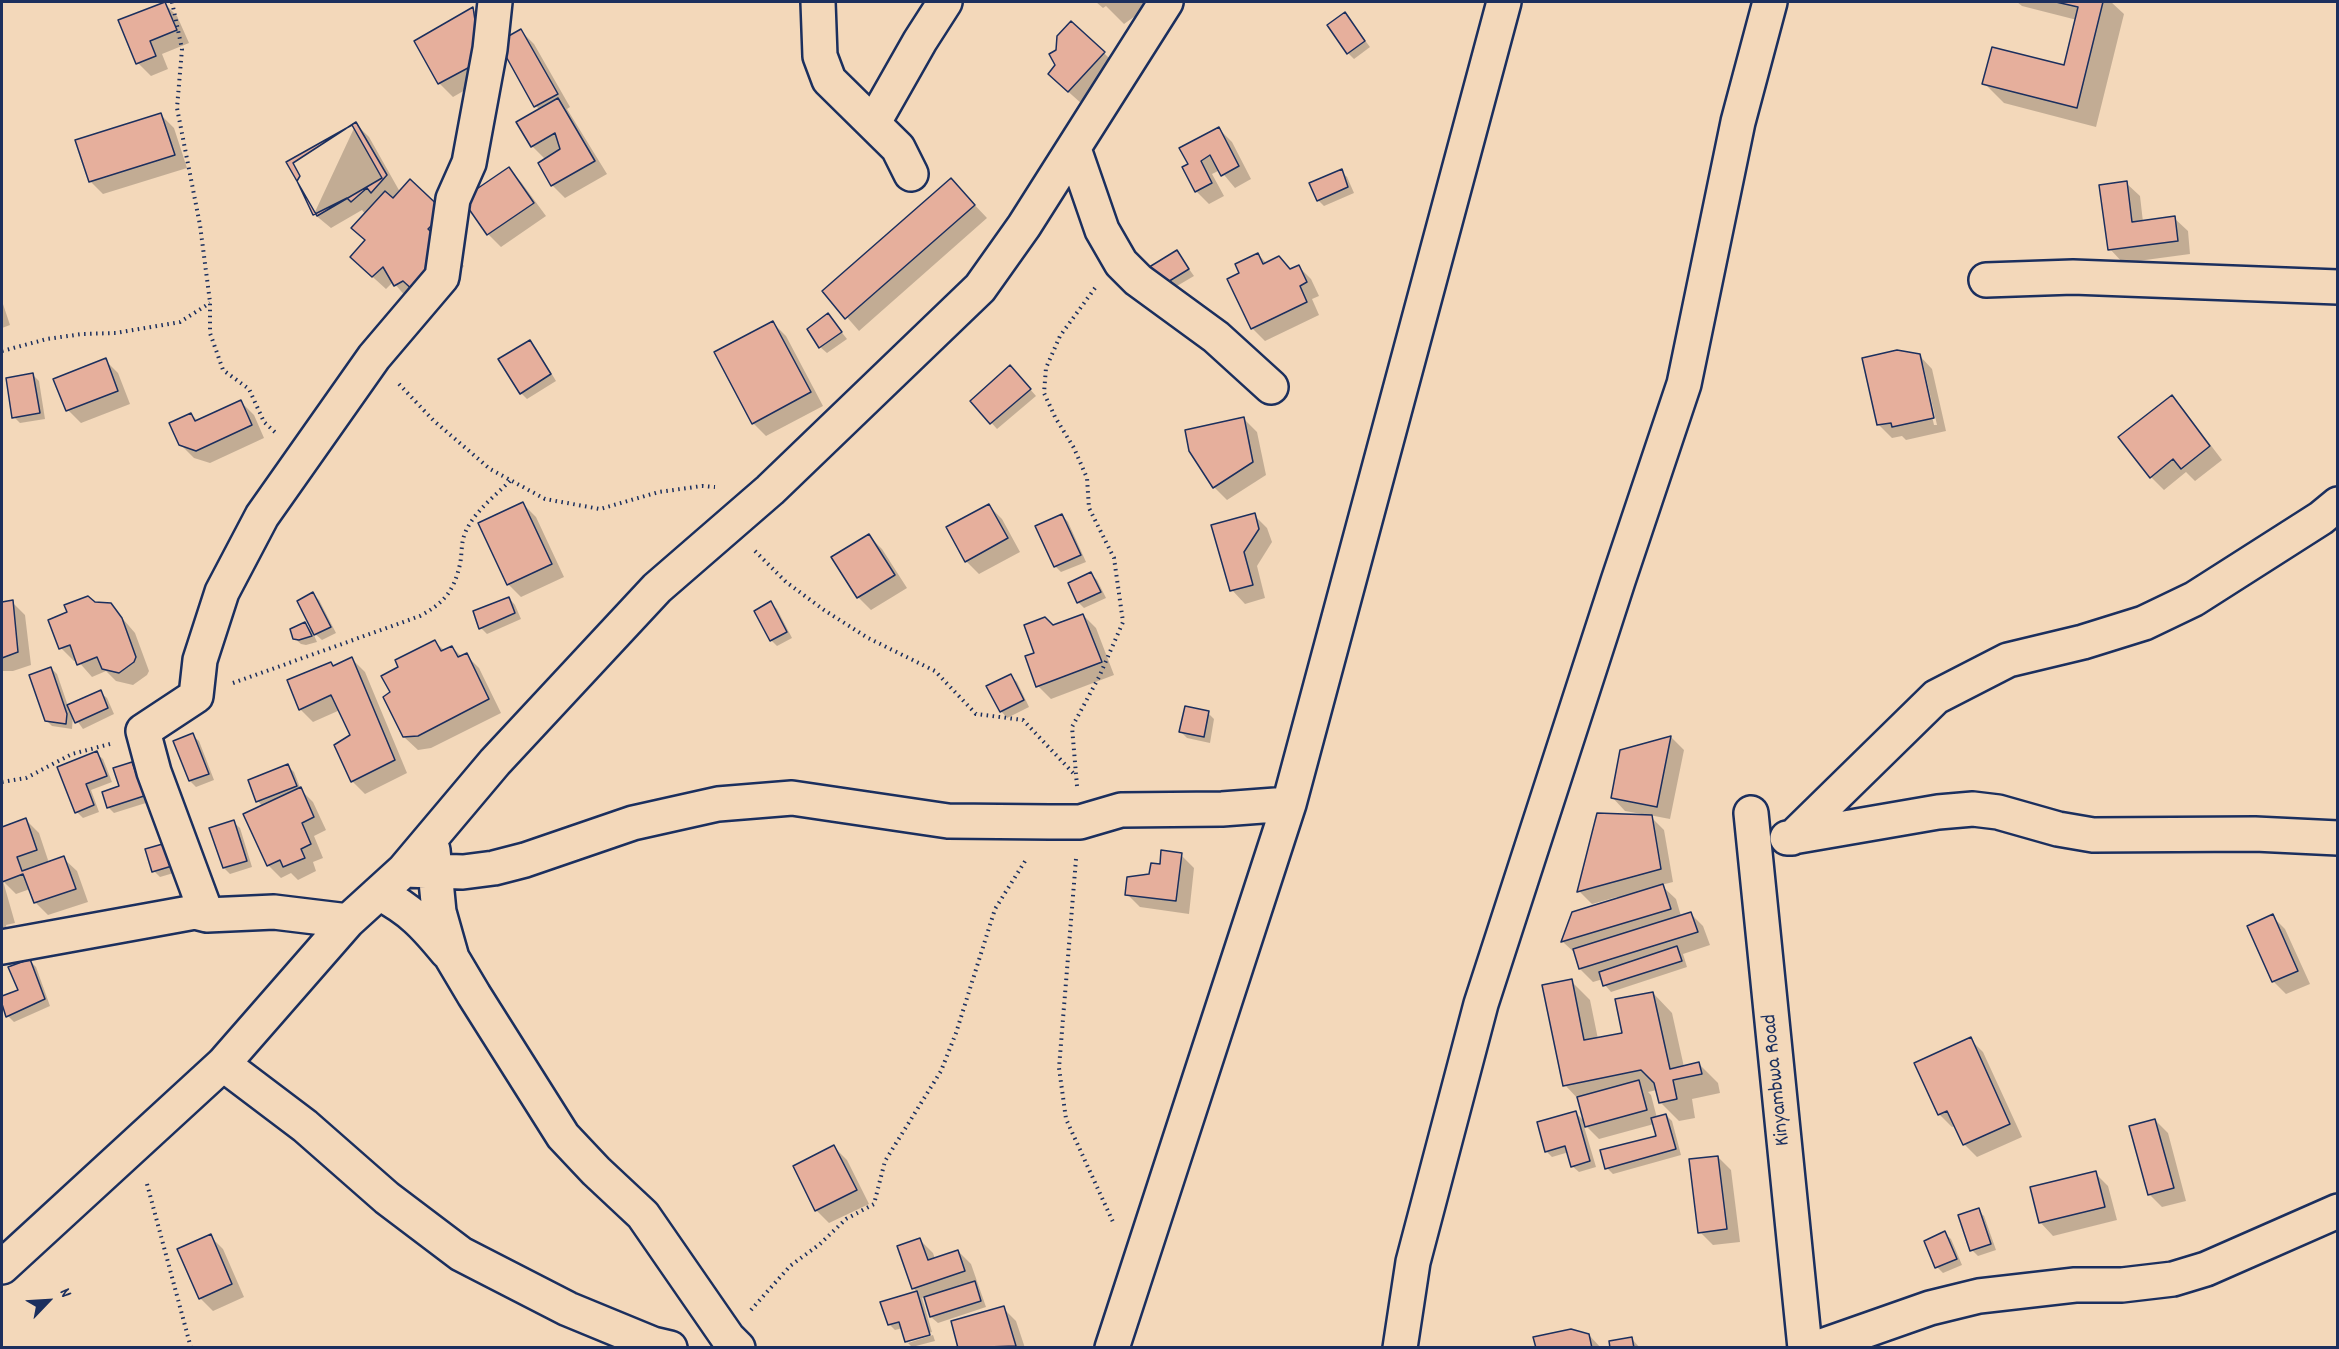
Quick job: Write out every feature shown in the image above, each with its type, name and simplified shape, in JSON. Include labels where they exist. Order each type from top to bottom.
[{"type":"street","points":[[207,915],[154,772],[143,731],[196,696],[200,660],[222,592],[262,516],[374,357],[442,277],[453,199],[469,163],[490,50],[495,2]]},
{"type":"street","points":[[818,2],[820,56],[829,80],[898,148],[911,174]]},
{"type":"street","points":[[874,122],[945,2]]},
{"type":"street","points":[[452,958],[439,912],[419,871],[433,837],[495,762],[657,588],[770,490],[980,288],[1024,226],[1167,2]]},
{"type":"street","points":[[1112,1347],[1289,804],[1504,2]]},
{"type":"street","points":[[1400,1347],[1413,1262],[1481,1004],[1684,384],[1738,122],[1770,2]]},
{"type":"street","points":[[1074,149],[1102,230],[1121,262],[1138,280],[1216,337],[1271,387]]},
{"type":"street","points":[[1986,280],[2073,277],[2337,287]]},
{"type":"street","points":[[1792,838],[1936,697],[2008,660],[2144,624],[2194,599],[2321,518],[2337,504]]},
{"type":"street","points":[[2,1267],[223,1064],[348,921],[379,893],[419,871],[463,872],[494,868],[525,860],[633,823],[718,804],[792,798],[948,821],[1065,822],[1121,810],[1289,804]]},
{"type":"street","points":[[1792,838],[1938,812],[1973,809],[1998,812],[2058,829],[2093,835],[2254,834],[2337,838]]},
{"type":"street","name":"Kinyambwa Road","points":[[1792,838],[1753,828],[1805,1347]]},
{"type":"street","points":[[379,893],[404,906],[424,924],[452,958],[563,1136],[643,1215],[733,1343]]},
{"type":"street","points":[[2,947],[195,912],[207,915],[274,912],[348,921]]},
{"type":"street","points":[[223,1064],[305,1126],[387,1198],[461,1254],[568,1309],[653,1344],[670,1347]]},
{"type":"street","points":[[1816,1347],[1930,1308],[1979,1296],[2075,1285],[2122,1285],[2173,1279],[2206,1269],[2337,1211]]},
{"type":"path","points":[[172,2],[182,49],[177,108],[200,225],[210,302],[210,333],[223,370],[249,389],[264,422],[301,460]]},
{"type":"path","points":[[1121,262],[1092,291],[1060,336],[1046,368],[1044,393],[1087,478],[1089,508],[1114,558],[1123,622],[1099,677],[1072,727],[1076,777],[1065,822],[1059,1068],[1066,1119],[1136,1273]]},
{"type":"path","points":[[2,351],[47,339],[82,334],[116,333],[180,322],[210,302]]},
{"type":"path","points":[[374,357],[433,420],[490,469],[545,499],[600,508],[659,492],[702,486],[770,490]]},
{"type":"path","points":[[196,696],[379,632],[439,606],[453,588],[460,564],[464,536],[472,520],[511,480]]},
{"type":"path","points":[[729,525],[786,582],[868,638],[935,671],[976,714],[1023,720],[1076,777]]},
{"type":"path","points":[[2,782],[26,778],[72,754],[121,742],[143,731]]},
{"type":"path","points":[[733,1343],[775,1281],[790,1266],[820,1244],[846,1219],[874,1204],[885,1161],[941,1071],[956,1033],[995,909],[1065,822]]},
{"type":"path","points":[[137,1143],[191,1347]]},
{"type":"building","points":[[165,2],[177,30],[150,41],[156,56],[136,64],[118,20]]},
{"type":"building","points":[[2056,2],[2103,2],[2077,108],[1982,84],[1992,47],[2064,65],[2078,7]]},
{"type":"building","points":[[473,7],[481,61],[438,84],[414,41]]},
{"type":"building","points":[[1345,12],[1365,41],[1347,54],[1327,25]]},
{"type":"building","points":[[1071,21],[1105,52],[1068,92],[1048,74],[1055,65],[1049,54],[1056,50],[1057,36]]},
{"type":"building","points":[[521,29],[558,94],[534,107],[498,42]]},
{"type":"building","points":[[558,98],[595,161],[551,186],[538,163],[560,149],[555,133],[531,147],[516,122]]},
{"type":"building","points":[[161,113],[175,155],[89,182],[75,140]]},
{"type":"building","points":[[356,122],[387,175],[371,193],[367,188],[351,202],[347,198],[313,215],[297,181],[300,176],[293,163]]},
{"type":"building","points":[[352,125],[382,178],[317,216],[286,162]]},
{"type":"building","points":[[1219,127],[1239,166],[1221,176],[1210,155],[1201,161],[1212,183],[1195,192],[1182,167],[1188,164],[1179,148]]},
{"type":"building","points":[[509,167],[534,203],[487,235],[462,199]]},
{"type":"building","points":[[1342,169],[1348,187],[1317,201],[1309,183]]},
{"type":"building","points":[[951,178],[975,205],[845,319],[822,291]]},
{"type":"building","points":[[410,179],[445,212],[428,229],[452,252],[415,292],[403,281],[394,286],[383,267],[372,277],[350,257],[365,240],[351,228],[385,191],[393,198]]},
{"type":"building","points":[[2127,181],[2132,222],[2175,216],[2178,241],[2108,250],[2099,185]]},
{"type":"building","points":[[1177,250],[1189,269],[1158,288],[1146,269]]},
{"type":"building","points":[[1258,253],[1263,264],[1279,256],[1290,269],[1299,265],[1307,282],[1300,286],[1307,302],[1251,329],[1227,279],[1239,273],[1235,264]]},
{"type":"building","points":[[828,313],[842,332],[819,348],[807,329]]},
{"type":"building","points":[[773,321],[811,392],[752,424],[714,352]]},
{"type":"building","points":[[530,340],[551,374],[520,394],[498,359]]},
{"type":"building","points":[[1897,350],[1920,354],[1934,418],[1892,427],[1891,423],[1877,425],[1862,358]]},
{"type":"building","points":[[106,358],[118,391],[66,411],[53,379]]},
{"type":"building","points":[[1010,365],[1031,389],[990,424],[970,401]]},
{"type":"building","points":[[33,373],[40,413],[12,418],[6,378]]},
{"type":"building","points":[[2172,395],[2210,446],[2181,469],[2173,459],[2150,478],[2118,437]]},
{"type":"building","points":[[241,400],[252,425],[196,451],[179,445],[169,423],[191,413],[195,421]]},
{"type":"building","points":[[1244,417],[1253,462],[1213,488],[1189,451],[1185,430]]},
{"type":"building","points":[[523,502],[552,564],[507,585],[478,523]]},
{"type":"building","points":[[989,504],[1008,538],[965,562],[946,527]]},
{"type":"building","points":[[1255,513],[1259,529],[1244,552],[1253,585],[1230,591],[1211,525]]},
{"type":"building","points":[[1062,514],[1081,555],[1054,567],[1035,526]]},
{"type":"building","points":[[869,534],[895,575],[857,598],[831,557]]},
{"type":"building","points":[[1091,572],[1101,592],[1077,603],[1068,583]]},
{"type":"building","points":[[313,592],[331,627],[314,635],[297,601]]},
{"type":"building","points":[[88,596],[95,602],[111,603],[122,618],[136,657],[134,662],[119,673],[102,669],[97,657],[77,665],[70,645],[59,649],[48,620],[67,612],[64,605]]},
{"type":"building","points":[[509,597],[515,613],[479,629],[473,611]]},
{"type":"building","points":[[13,600],[18,652],[2,658],[2,602]]},
{"type":"building","points":[[771,601],[787,632],[770,641],[754,611]]},
{"type":"building","points":[[1083,614],[1102,662],[1036,687],[1025,656],[1034,653],[1024,625],[1045,617],[1053,625]]},
{"type":"building","points":[[305,622],[312,636],[299,640],[293,639],[290,629]]},
{"type":"building","points":[[435,640],[441,651],[452,646],[458,657],[467,653],[489,699],[418,736],[403,737],[383,697],[390,692],[381,676],[398,667],[395,660]]},
{"type":"building","points":[[352,657],[395,760],[351,782],[334,745],[350,735],[331,695],[299,710],[287,680],[331,662],[333,666]]},
{"type":"building","points":[[51,667],[67,714],[66,724],[45,721],[29,675]]},
{"type":"building","points":[[1011,674],[1024,700],[1000,712],[986,686]]},
{"type":"building","points":[[101,690],[108,708],[75,723],[67,705]]},
{"type":"building","points":[[1185,706],[1209,711],[1204,737],[1179,732]]},
{"type":"building","points":[[193,733],[209,774],[189,781],[173,741]]},
{"type":"building","points":[[1671,736],[1657,807],[1611,798],[1620,750]]},
{"type":"building","points":[[97,751],[107,776],[86,784],[94,805],[75,813],[57,767]]},
{"type":"building","points":[[132,762],[144,796],[107,808],[102,792],[119,786],[113,768]]},
{"type":"building","points":[[288,764],[297,786],[256,802],[248,780]]},
{"type":"building","points":[[301,787],[314,817],[302,823],[311,844],[301,849],[305,858],[283,867],[280,860],[267,866],[243,814]]},
{"type":"building","points":[[1597,813],[1652,815],[1661,869],[1577,892]]},
{"type":"building","points":[[26,818],[37,850],[17,857],[22,871],[64,856],[76,889],[34,903],[23,874],[2,882],[2,827]]},
{"type":"building","points":[[234,820],[247,861],[223,868],[209,828]]},
{"type":"building","points":[[166,843],[172,866],[152,872],[145,849]]},
{"type":"building","points":[[1161,850],[1182,853],[1176,901],[1125,895],[1127,877],[1149,874],[1151,863],[1160,864]]},
{"type":"building","points":[[1663,884],[1671,909],[1561,942],[1572,912]]},
{"type":"building","points":[[1691,912],[1698,932],[1579,969],[1573,949]]},
{"type":"building","points":[[2273,914],[2298,971],[2272,982],[2247,926]]},
{"type":"building","points":[[1677,946],[1682,961],[1603,986],[1599,972]]},
{"type":"building","points":[[30,959],[45,999],[6,1017],[2,996],[18,990],[8,967]]},
{"type":"building","points":[[1572,979],[1584,1040],[1622,1033],[1615,999],[1653,992],[1670,1069],[1699,1062],[1702,1074],[1673,1080],[1677,1099],[1659,1103],[1654,1083],[1641,1070],[1563,1086],[1542,985]]},
{"type":"building","points":[[1971,1037],[2010,1124],[1963,1145],[1947,1111],[1938,1115],[1914,1063]]},
{"type":"building","points":[[1639,1080],[1647,1110],[1585,1127],[1577,1097]]},
{"type":"building","points":[[1576,1111],[1590,1161],[1571,1167],[1565,1146],[1545,1152],[1537,1122]]},
{"type":"building","points":[[1666,1114],[1676,1149],[1605,1169],[1600,1150],[1656,1136],[1651,1118]]},
{"type":"building","points":[[2155,1119],[2174,1188],[2148,1195],[2129,1126]]},
{"type":"building","points":[[834,1145],[857,1190],[815,1211],[793,1166]]},
{"type":"building","points":[[1718,1156],[1727,1229],[1698,1233],[1689,1159]]},
{"type":"building","points":[[2096,1171],[2105,1207],[2039,1223],[2030,1187]]},
{"type":"building","points":[[1979,1208],[1991,1244],[1970,1251],[1958,1215]]},
{"type":"building","points":[[1945,1231],[1957,1259],[1935,1268],[1924,1241]]},
{"type":"building","points":[[211,1234],[232,1284],[199,1299],[177,1249]]},
{"type":"building","points":[[920,1238],[928,1260],[958,1250],[965,1271],[912,1289],[897,1246]]},
{"type":"building","points":[[975,1281],[981,1301],[930,1317],[924,1297]]},
{"type":"building","points":[[917,1291],[930,1335],[905,1342],[899,1322],[888,1325],[880,1302]]},
{"type":"building","points":[[1004,1306],[1016,1346],[958,1348],[951,1321]]},
{"type":"building","points":[[1571,1329],[1589,1334],[1592,1348],[1536,1348],[1533,1337]]},
{"type":"building","points":[[1632,1337],[1634,1348],[1610,1348],[1609,1341]]}]
